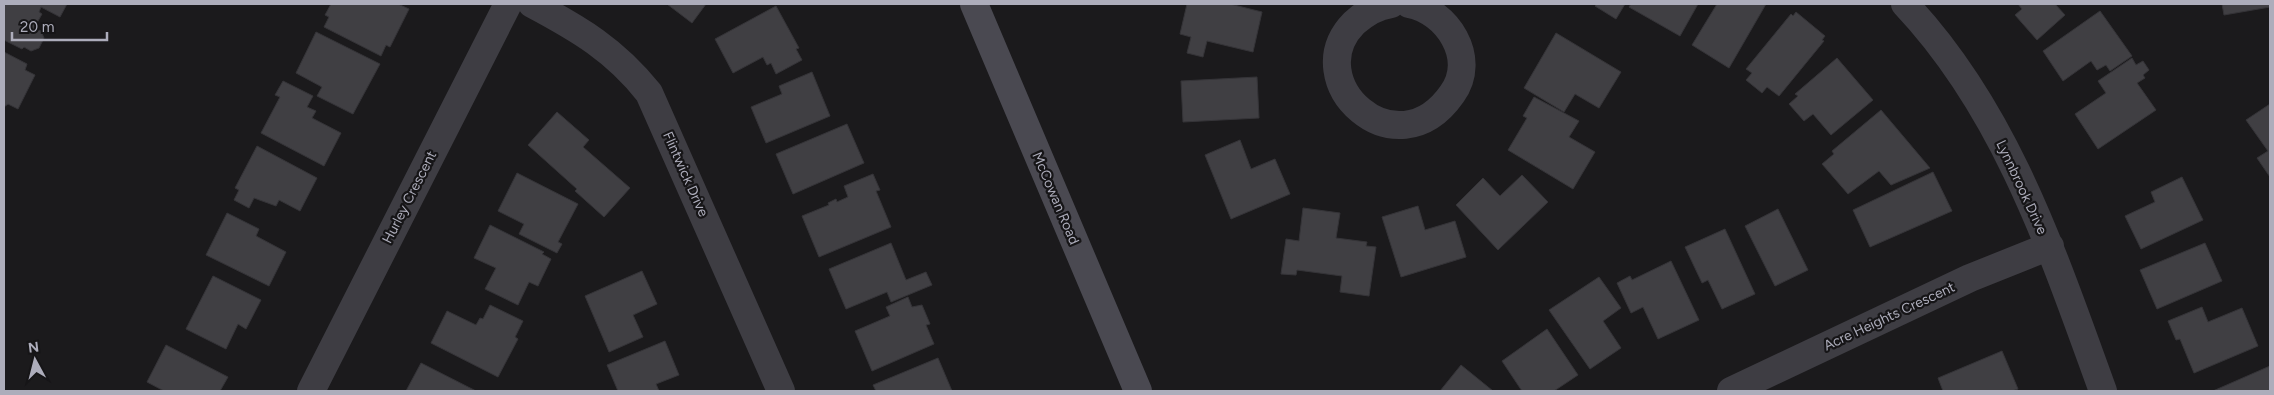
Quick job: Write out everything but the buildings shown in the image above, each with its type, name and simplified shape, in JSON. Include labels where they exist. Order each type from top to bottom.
[{"type":"main road","name":"McCowan Road","points":[[974,4],[1138,391]]},
{"type":"street","name":"Hurley Crescent","points":[[311,391],[508,4]]},
{"type":"street","name":"Flintwick Drive","points":[[532,4],[606,48],[630,69],[649,93],[781,391]]},
{"type":"street","points":[[1390,4],[1382,5],[1364,13],[1350,28],[1340,46],[1338,66],[1342,86],[1352,103],[1367,116],[1386,124],[1413,123],[1426,120],[1443,108],[1455,91],[1461,72],[1460,52],[1452,32],[1439,17],[1418,5]]},
{"type":"street","name":"Lynnbrook Drive","points":[[1904,4],[1951,58],[1980,103],[2016,166],[2050,246],[2103,391]]},
{"type":"street","name":"Acre Heights Crescent","points":[[1731,391],[1970,278],[2050,246]]}]
